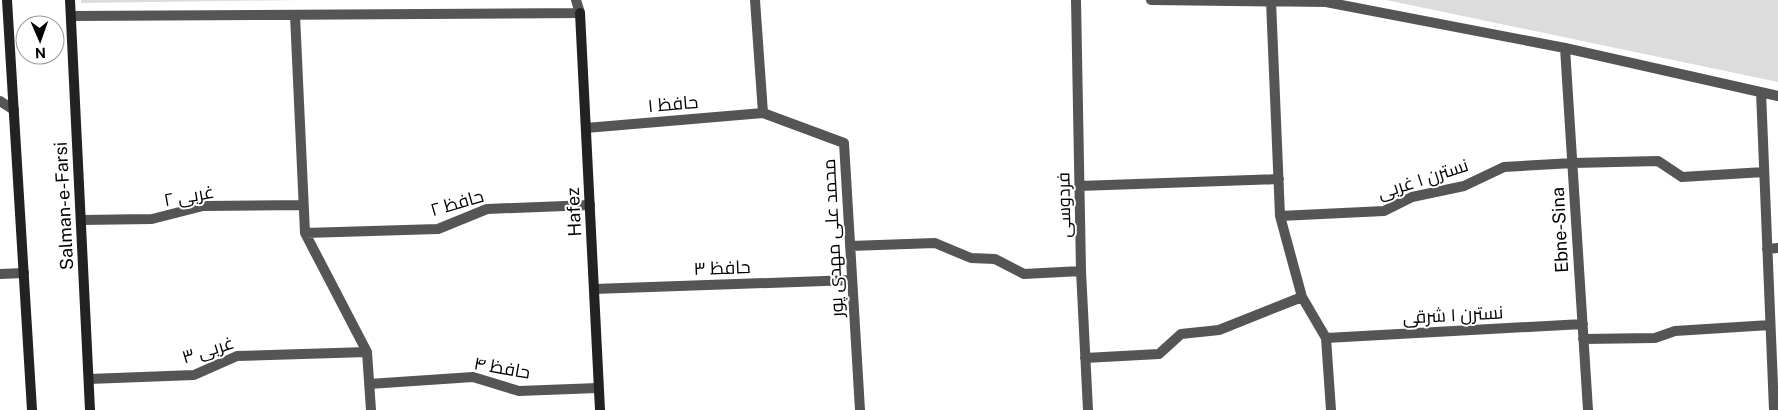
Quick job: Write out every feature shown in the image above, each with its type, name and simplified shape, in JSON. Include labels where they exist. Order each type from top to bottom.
[{"type":"street","points":[[7,0],[32,410]]},
{"type":"street","name":"Salman-e-Farsi","points":[[70,0],[90,410]]},
{"type":"street","points":[[71,16],[580,13],[576,0]]},
{"type":"street","points":[[755,0],[763,112]]},
{"type":"street","name":"فردوسی","points":[[1076,0],[1081,271],[1088,410]]},
{"type":"street","points":[[1152,0],[1326,2],[1565,48],[1778,96]]},
{"type":"street","points":[[1271,1],[1280,216],[1302,297],[1326,338],[1331,410]]},
{"type":"street","name":"Hafez","points":[[580,13],[600,410]]},
{"type":"street","points":[[295,15],[304,234],[367,352],[371,410]]},
{"type":"street","name":"Ebne-Sina","points":[[1565,48],[1588,410]]},
{"type":"street","points":[[1761,92],[1774,410]]},
{"type":"street","points":[[0,101],[14,110]]},
{"type":"street","name":"حافظ ۱","points":[[586,128],[763,112]]},
{"type":"street","name":"محمد علی مهدی پور","points":[[763,112],[844,143],[860,410]]},
{"type":"street","points":[[1573,163],[1658,161],[1682,177],[1764,172]]},
{"type":"street","name":"نسترن ۱ غربی","points":[[1280,216],[1384,211],[1412,197],[1464,186],[1504,167],[1573,163]]},
{"type":"street","points":[[1079,186],[1279,179]]},
{"type":"street","name":"۲ غربی","points":[[81,220],[152,219],[202,206],[303,205]]},
{"type":"street","name":"حافظ ۲","points":[[304,234],[438,229],[487,209],[590,205]]},
{"type":"street","points":[[850,246],[935,243],[971,258],[996,259],[1024,274],[1081,271]]},
{"type":"street","points":[[1767,249],[1778,248]]},
{"type":"street","points":[[0,274],[24,273]]},
{"type":"street","name":"حافظ ۳","points":[[594,289],[852,280]]},
{"type":"street","points":[[1086,358],[1159,354],[1181,334],[1218,330],[1302,297]]},
{"type":"street","name":"نسترن ۱ شرقی","points":[[1326,338],[1582,324]]},
{"type":"street","points":[[1583,339],[1655,338],[1675,331],[1770,325]]},
{"type":"street","name":"۳ غربی","points":[[89,379],[194,375],[237,356],[367,352]]},
{"type":"street","name":"حافظ ۴","points":[[369,384],[473,377],[519,391],[598,388]]},
{"type":"shaded area","points":[[81,0],[300,0],[81,3]]},
{"type":"shaded area","points":[[1386,0],[1778,0],[1778,82]]}]
